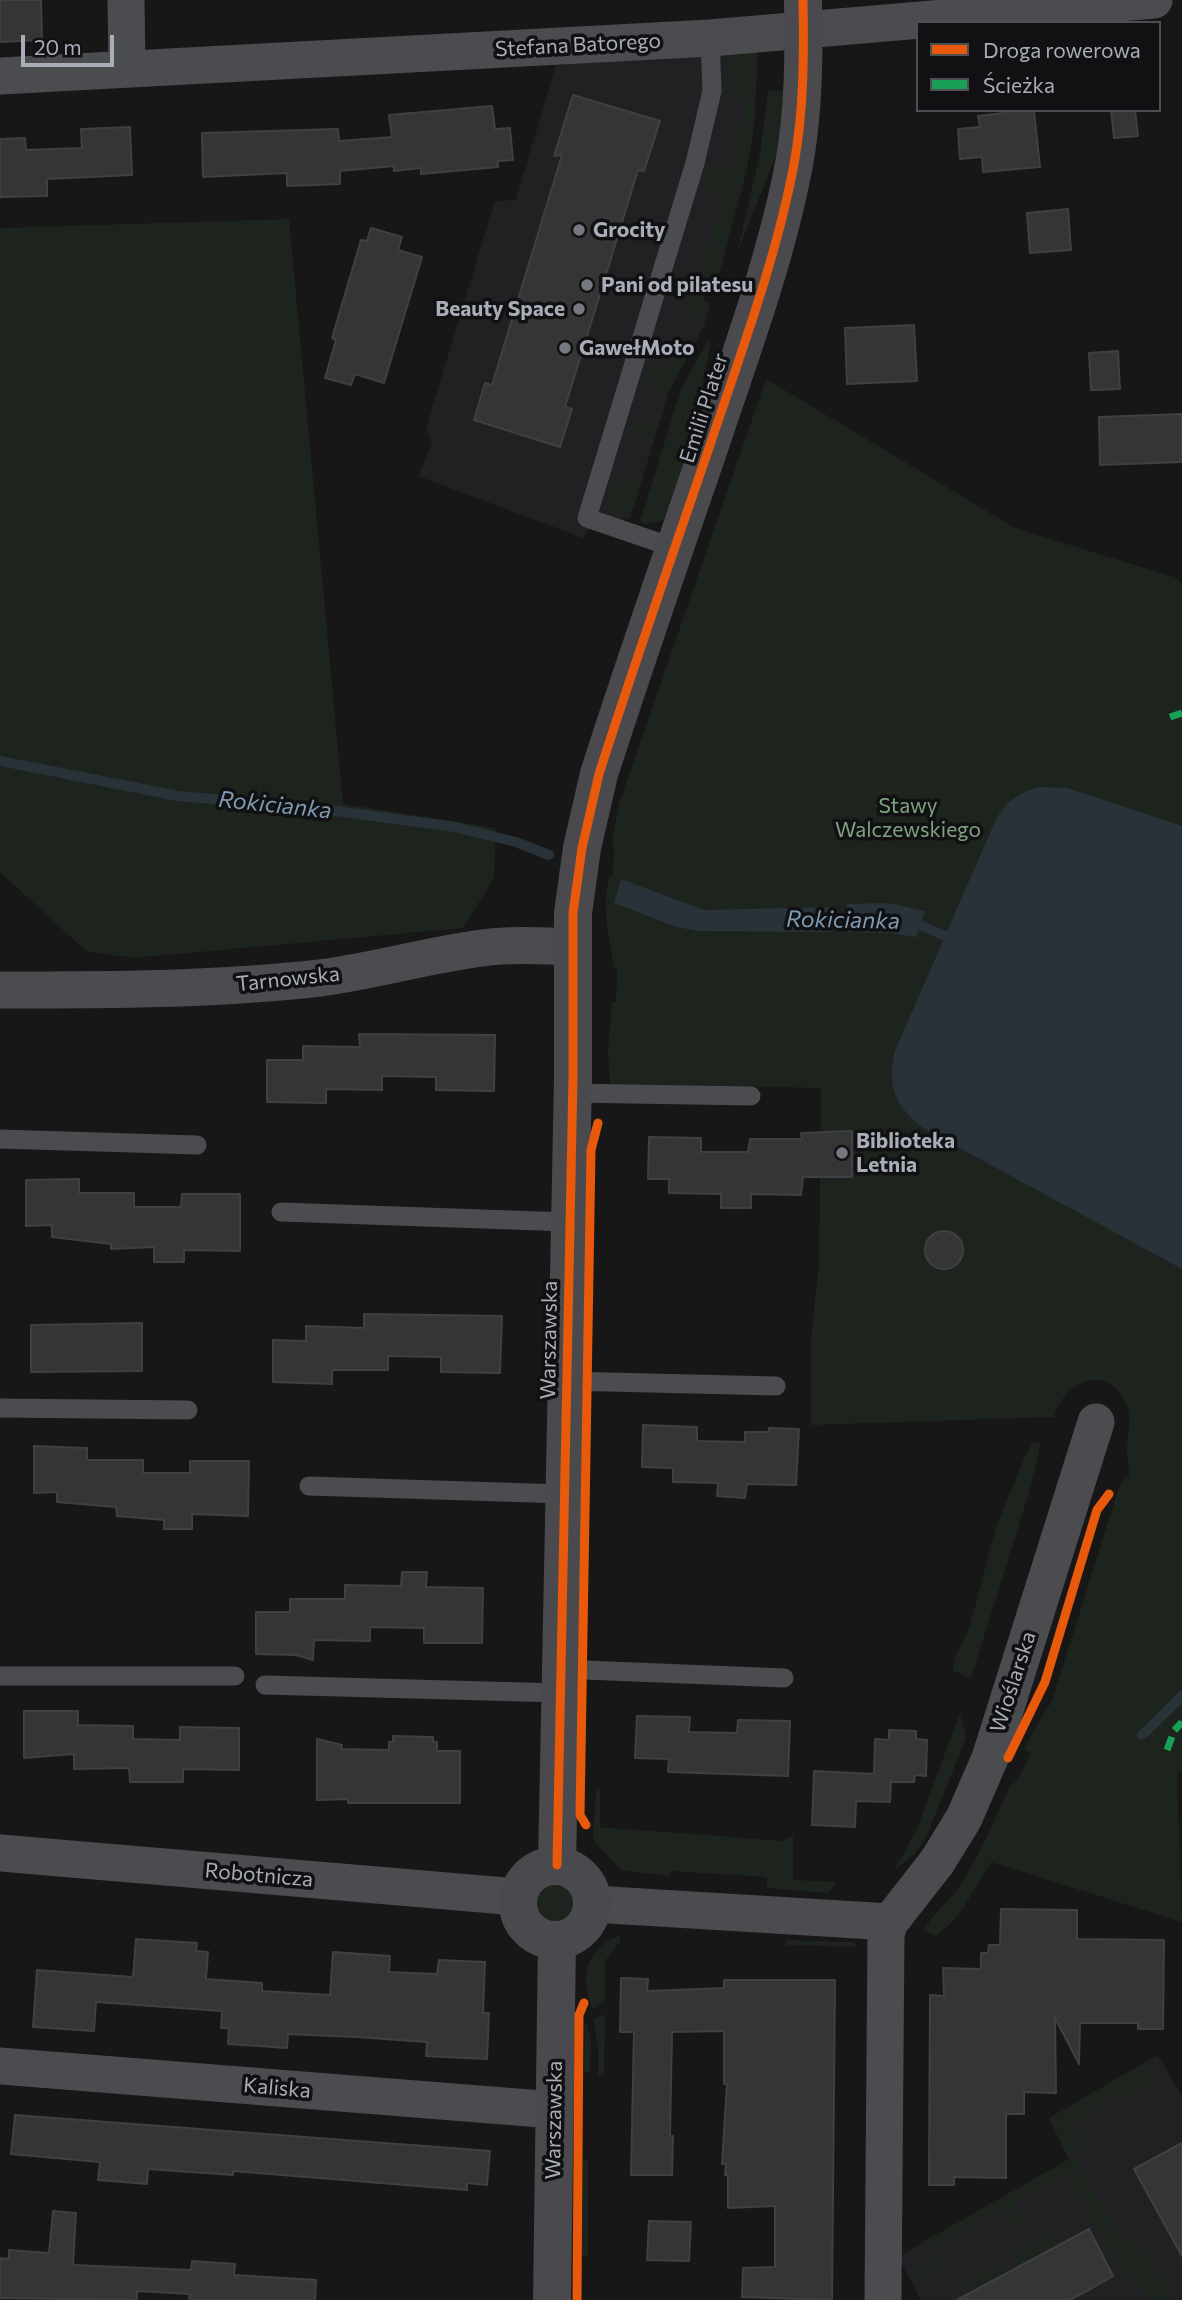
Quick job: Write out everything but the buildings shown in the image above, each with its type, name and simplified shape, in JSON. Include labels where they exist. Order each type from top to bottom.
[{"type":"street","points":[[126,0],[127,67]]},
{"type":"street","name":"Stefana Batorego","points":[[0,76],[127,67],[710,38],[803,15],[1154,0]]},
{"type":"street","name":"Emilii Plater","points":[[588,817],[607,751],[728,391],[782,220],[794,162],[801,106],[803,15]]},
{"type":"street","name":"Warszawska","points":[[557,1866],[573,947],[577,881],[588,817]]},
{"type":"street","name":"Tarnowska","points":[[0,990],[134,990],[243,985],[323,977],[481,948],[517,945],[573,947]]},
{"type":"street","name":"Wioślarska","points":[[890,1922],[951,1840],[964,1818],[990,1758],[1096,1422]]},
{"type":"street","name":"Robotnicza","points":[[0,1853],[517,1897]]},
{"type":"street","points":[[557,1866],[568,1868],[586,1882],[593,1904],[591,1915],[577,1933],[557,1940],[546,1939],[528,1929],[519,1910],[517,1897],[535,1871],[557,1866]]},
{"type":"street","points":[[593,1904],[890,1922],[886,1934],[883,2300]]},
{"type":"street","name":"Warszawska","points":[[552,2300],[557,1940]]},
{"type":"street","name":"Kaliska","points":[[0,2066],[554,2110]]},
{"type":"lane","points":[[675,548],[587,518],[695,163],[712,91],[710,38]]},
{"type":"lane","points":[[571,1093],[751,1096]]},
{"type":"lane","points":[[0,1139],[197,1145]]},
{"type":"lane","points":[[281,1212],[569,1222]]},
{"type":"lane","points":[[566,1381],[776,1387]]},
{"type":"lane","points":[[0,1408],[188,1410]]},
{"type":"lane","points":[[309,1486],[564,1494]]},
{"type":"lane","points":[[0,1676],[235,1676]]},
{"type":"lane","points":[[265,1685],[784,1678]]},
{"type":"shaded area","points":[[758,47],[754,127],[746,173],[716,285],[709,283],[703,300],[710,303],[704,326],[669,391],[630,518],[588,530],[583,538],[418,476],[432,443],[426,428],[495,201],[516,200],[556,65]]},
{"type":"shaded area","name":"Stawy Walczewskiego","points":[[1038,787],[1067,788],[1182,826],[1182,1269],[923,1128],[900,1104],[893,1086],[894,1053],[994,824],[1012,801]]},
{"type":"shaded area","points":[[621,879],[704,910],[831,907],[831,932],[698,931],[677,927],[614,903]]},
{"type":"shaded area","points":[[888,903],[925,911],[916,937],[891,933],[847,932],[847,904]]},
{"type":"shaded area","points":[[1158,2055],[1182,2097],[1182,2300],[921,2300],[898,2257],[1069,2159],[1049,2118]]},
{"type":"green space","points":[[758,47],[754,127],[746,173],[716,285],[709,283],[703,300],[710,303],[702,330],[689,308],[723,197],[702,187],[710,165],[732,169],[747,101],[742,100],[743,93],[732,91],[731,97],[725,91],[727,65],[740,52]]},
{"type":"green space","points":[[768,90],[785,91],[776,156],[737,253],[760,154]]},
{"type":"green space","points":[[289,219],[343,804],[496,828],[494,878],[463,928],[133,958],[86,951],[0,872],[0,228]]},
{"type":"green space","points":[[682,332],[692,347],[669,391],[630,518],[612,510],[607,499],[615,477],[618,476],[617,483],[623,486],[626,478],[637,481],[650,437],[631,431],[630,423],[635,421],[653,426],[663,392],[644,386],[645,374],[651,366],[670,372]]},
{"type":"green space","points":[[708,340],[711,342],[692,441],[668,514],[656,523],[640,522],[681,389]]},
{"type":"green space","name":"Stawy Walczewskiego","points":[[766,379],[1015,528],[1177,578],[1182,584],[1182,1772],[1177,1774],[1182,1922],[991,1862],[952,1922],[936,1936],[924,1930],[959,1887],[973,1863],[1009,1788],[1018,1779],[1031,1753],[1024,1750],[1052,1701],[1119,1487],[1123,1480],[1129,1477],[1129,1414],[1117,1390],[1108,1382],[1086,1381],[1067,1394],[1054,1417],[811,1425],[811,1339],[819,1263],[821,1088],[610,1084],[608,1050],[612,1002],[616,1002],[617,969],[614,967],[608,932],[606,898],[610,875],[613,875],[612,839],[620,801]]},
{"type":"green space","points":[[1041,1442],[1028,1496],[971,1678],[953,1671],[954,1659],[969,1629],[996,1527],[1026,1454],[1032,1444]]},
{"type":"green space","points":[[960,1713],[966,1738],[925,1840],[913,1855],[893,1872],[917,1829]]},
{"type":"green space","points":[[596,1789],[600,1789],[600,1827],[783,1841],[793,1835],[793,1880],[837,1882],[828,1893],[767,1888],[767,1877],[670,1871],[669,1876],[621,1870],[595,1842],[593,1835]]},
{"type":"green space","points":[[555,1880],[571,1887],[578,1903],[571,1919],[555,1926],[539,1919],[532,1903],[539,1887]]},
{"type":"green space","points":[[620,1935],[620,1942],[605,1961],[605,1999],[593,2009],[586,1986],[588,1965],[599,1948]]},
{"type":"green space","points":[[787,1940],[853,1942],[859,1947],[787,1945]]},
{"type":"green space","points":[[605,2014],[604,2075],[598,2075],[594,2019]]},
{"type":"green space","points":[[585,2019],[591,2040],[590,2072],[584,2072]]},
{"type":"green space","points":[[1142,2064],[1152,2083],[1122,2100],[1117,2093],[1099,2104],[1101,2109],[1074,2124],[1085,2145],[1073,2153],[1118,2233],[1147,2251],[1176,2300],[1147,2300],[1134,2277],[1126,2281],[1065,2173],[1013,2202],[1024,2223],[1012,2230],[1000,2210],[931,2247],[942,2268],[919,2280],[913,2269],[916,2267],[919,2270],[933,2261],[923,2242],[1069,2159],[1049,2118]]},
{"type":"green space","points":[[583,2160],[588,2160],[588,2256],[582,2256]]},
{"type":"green space","points":[[1049,2233],[1057,2246],[1020,2266],[1014,2254]]},
{"type":"green space","points":[[999,2262],[1006,2274],[970,2292],[964,2280]]},
{"type":"waterway","name":"Rokicianka","points":[[0,761],[178,796],[299,806],[455,827],[516,842],[549,855]]},
{"type":"waterway","name":"Rokicianka","points":[[819,917],[860,918]]},
{"type":"waterway","name":"Rokicianka","points":[[910,921],[957,941]]},
{"type":"waterway","points":[[1142,1735],[1182,1696]]},
{"type":"marked path","points":[[1170,717],[1182,713]]},
{"type":"marked path","points":[[1167,1750],[1174,1731],[1182,1722]]},
{"type":"cycle path","points":[[557,1865],[573,1078],[573,913],[582,848],[599,774],[745,343],[777,236],[794,164],[800,123],[803,0]]},
{"type":"cycle path","points":[[586,1825],[580,1815],[591,1150],[598,1123]]},
{"type":"cycle path","points":[[1008,1758],[1045,1682],[1097,1510],[1109,1494]]},
{"type":"cycle path","points":[[577,2300],[579,2015],[584,2003]]},
{"type":"place","name":"Grocity","points":[[579,230]]},
{"type":"place","name":"Pani od pilatesu","points":[[587,285]]},
{"type":"place","name":"Beauty Space","points":[[579,309]]},
{"type":"place","name":"GawełMoto","points":[[565,348]]},
{"type":"place","name":"Biblioteka Letnia","points":[[842,1153]]}]
